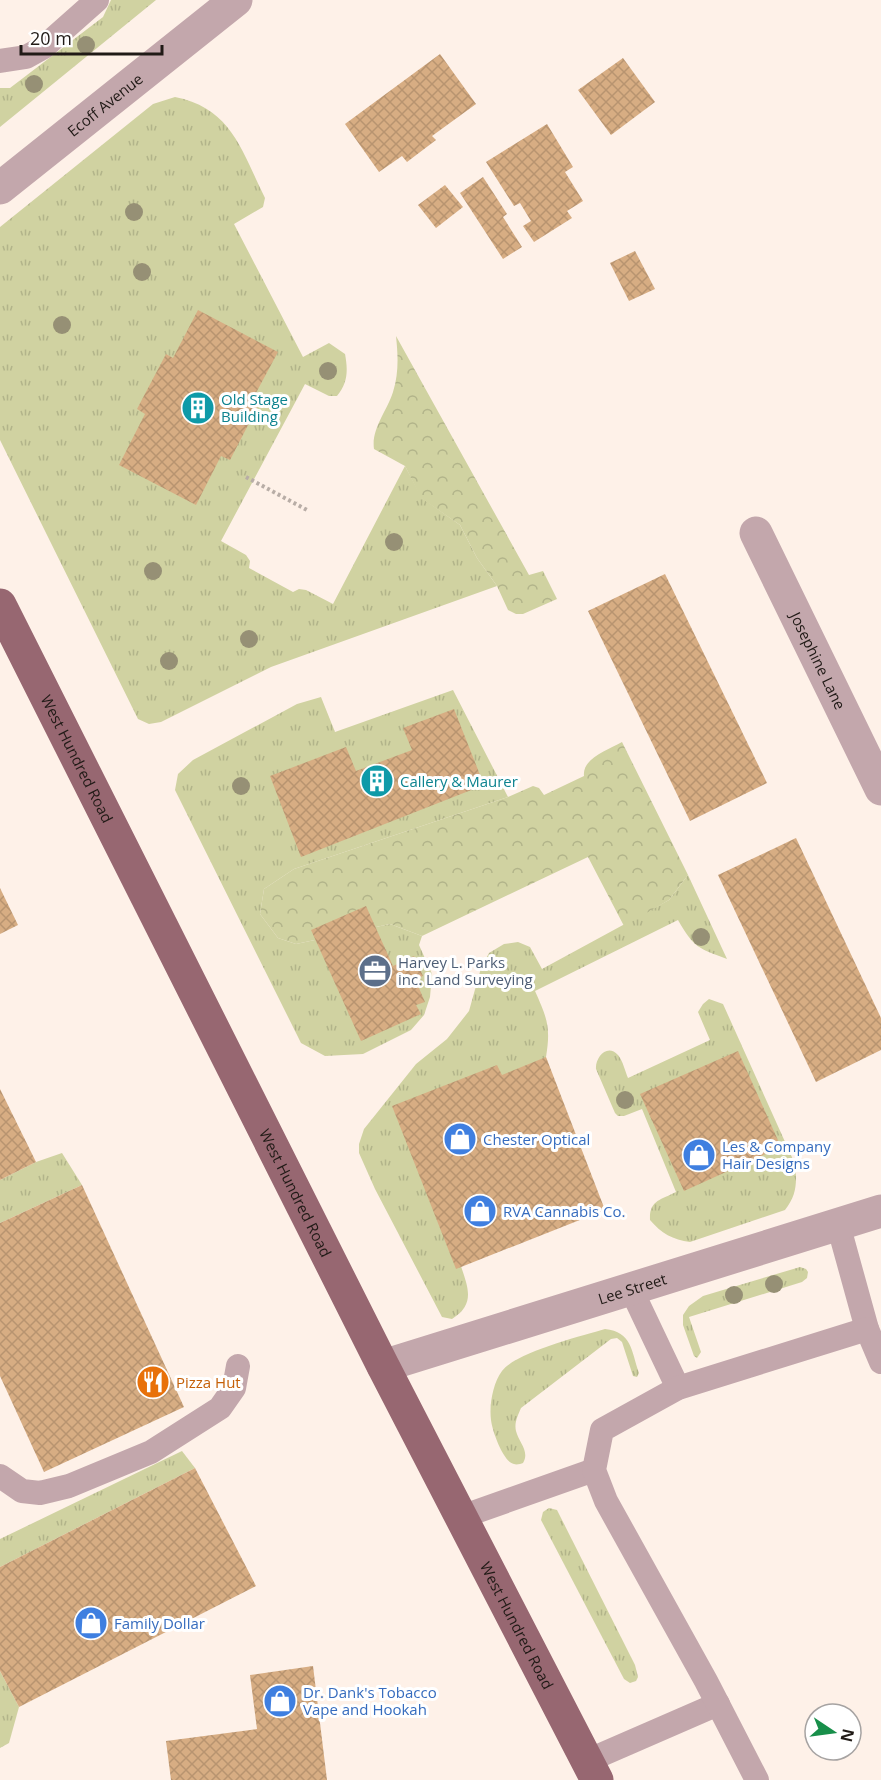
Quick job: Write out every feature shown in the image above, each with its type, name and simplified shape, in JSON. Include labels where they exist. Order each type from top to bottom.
[{"type":"main road","name":"West Hundred Road","points":[[0,605],[383,1366],[592,1771]]},
{"type":"street","name":"Ecoff Avenue","points":[[0,188],[234,1]]},
{"type":"street","name":"Josephine Lane","points":[[756,533],[881,789]]},
{"type":"street","name":"Lee Street","points":[[383,1366],[881,1211]]},
{"type":"lane","points":[[0,61],[27,57],[44,47],[97,0]]},
{"type":"lane","points":[[838,1224],[867,1329],[881,1362]]},
{"type":"lane","points":[[631,1289],[678,1388]]},
{"type":"lane","points":[[757,1780],[718,1704],[606,1501],[594,1470],[602,1430],[678,1388],[867,1329]]},
{"type":"lane","points":[[0,1476],[22,1491],[40,1493],[69,1486],[151,1452],[220,1408],[234,1388],[238,1366]]},
{"type":"lane","points":[[461,1517],[594,1470]]},
{"type":"lane","points":[[592,1771],[718,1704]]},
{"type":"path","points":[[246,477],[307,510]]},
{"type":"green space","points":[[111,0],[156,0],[0,127],[0,88],[10,88],[103,17]]},
{"type":"green space","points":[[175,97],[210,111],[233,134],[249,164],[265,198],[263,207],[234,224],[303,357],[329,343],[345,354],[347,365],[345,381],[337,396],[329,396],[305,384],[221,541],[246,555],[250,561],[249,568],[293,592],[299,589],[306,590],[333,604],[405,466],[422,498],[460,525],[477,558],[497,586],[271,667],[161,722],[149,724],[138,719],[0,440],[0,227],[153,104]]},
{"type":"green space","points":[[396,336],[529,575],[543,571],[557,599],[523,614],[516,614],[508,610],[497,586],[477,558],[460,525],[421,498],[405,466],[374,449],[377,427],[395,385],[398,364]]},
{"type":"green space","points":[[453,690],[508,797],[294,869],[264,889],[260,914],[278,938],[296,944],[390,924],[422,936],[419,945],[432,974],[430,997],[424,1015],[411,1030],[363,1054],[325,1056],[301,1043],[175,790],[178,774],[193,760],[297,704],[321,697],[335,732]]},
{"type":"green space","points":[[622,742],[688,875],[669,900],[624,926],[588,857],[422,936],[390,924],[296,944],[278,938],[260,914],[264,889],[294,869],[508,797],[533,786],[539,788],[544,795],[584,776],[584,770],[591,759]]},
{"type":"green space","points":[[688,875],[727,959],[698,946],[688,936],[678,920],[535,991],[547,1023],[546,1057],[460,1263],[468,1294],[465,1307],[452,1319],[442,1317],[375,1189],[359,1153],[359,1144],[364,1129],[416,1064],[447,1039],[469,1011],[481,968],[489,953],[504,944],[518,942],[530,947],[542,969],[669,900]]},
{"type":"green space","points":[[709,999],[723,1004],[795,1164],[796,1183],[792,1199],[785,1210],[690,1242],[668,1235],[650,1220],[654,1204],[676,1192],[642,1109],[618,1116],[596,1065],[602,1053],[614,1052],[621,1060],[628,1078],[710,1040],[698,1012]]},
{"type":"green space","points":[[62,1153],[82,1185],[0,1223],[0,1180],[36,1162]]},
{"type":"green space","points":[[800,1267],[808,1272],[807,1278],[802,1282],[689,1317],[701,1352],[697,1358],[694,1356],[683,1325],[683,1315],[689,1306],[703,1296]]},
{"type":"green space","points":[[605,1329],[626,1338],[639,1373],[637,1377],[633,1376],[622,1342],[617,1338],[611,1339],[521,1408],[516,1428],[525,1451],[525,1459],[520,1464],[510,1462],[499,1445],[491,1420],[492,1394],[502,1371],[521,1357],[535,1351]]},
{"type":"green space","points":[[182,1451],[195,1468],[0,1567],[0,1539]]},
{"type":"green space","points":[[549,1508],[557,1510],[635,1665],[638,1677],[636,1681],[630,1683],[624,1679],[541,1520],[543,1512]]},
{"type":"green space","points":[[0,1671],[19,1707],[9,1743],[0,1748]]},
{"type":"building","points":[[440,54],[476,104],[432,136],[436,140],[407,162],[402,156],[379,172],[345,124]]},
{"type":"building","points":[[623,58],[655,102],[611,135],[578,90]]},
{"type":"building","points":[[547,124],[573,167],[565,172],[583,201],[567,211],[572,218],[534,242],[523,226],[531,221],[520,203],[514,206],[486,162]]},
{"type":"building","points":[[483,177],[507,214],[503,217],[522,247],[503,259],[460,193]]},
{"type":"building","points":[[445,185],[463,207],[436,228],[418,205]]},
{"type":"building","points":[[635,251],[655,289],[629,301],[610,263]]},
{"type":"building","name":"Old Stage Building","points":[[198,310],[278,352],[251,402],[258,406],[230,460],[221,456],[196,505],[119,465],[145,414],[137,409],[166,354],[173,358]]},
{"type":"building","points":[[665,574],[767,783],[690,821],[588,611]]},
{"type":"building","name":"Callery & Maurer","points":[[454,709],[484,785],[301,857],[270,776],[346,747],[356,771],[412,750],[403,728]]},
{"type":"building","points":[[796,838],[881,1018],[881,1050],[816,1082],[718,875]]},
{"type":"building","points":[[0,888],[18,925],[0,934]]},
{"type":"building","name":"Harvey L. Parks inc. Land Surveying","points":[[366,906],[393,966],[414,956],[423,976],[415,979],[425,1002],[416,1005],[421,1014],[361,1041],[311,930]]},
{"type":"building","points":[[738,1051],[781,1147],[684,1191],[640,1094]]},
{"type":"building","points":[[546,1057],[605,1210],[456,1269],[392,1106],[497,1065],[502,1075]]},
{"type":"building","points":[[0,1089],[36,1162],[0,1180]]},
{"type":"building","points":[[82,1185],[184,1407],[44,1472],[0,1376],[0,1223]]},
{"type":"building","name":"Family Dollar","points":[[195,1468],[256,1586],[19,1707],[0,1671],[0,1567]]},
{"type":"building","points":[[313,1666],[327,1780],[171,1780],[166,1741],[257,1729],[250,1675]]},
{"type":"place","name":"Old Stage Building","points":[[198,408]]},
{"type":"place","name":"Callery & Maurer","points":[[377,781]]},
{"type":"place","name":"Harvey L. Parks inc. Land Surveying","points":[[375,971]]},
{"type":"place","name":"Chester Optical","points":[[460,1139]]},
{"type":"place","name":"Les & Company Hair Designs","points":[[699,1155]]},
{"type":"place","name":"RVA Cannabis Co.","points":[[480,1211]]},
{"type":"place","name":"Pizza Hut","points":[[153,1382]]},
{"type":"place","name":"Family Dollar","points":[[91,1623]]},
{"type":"place","name":"Dr. Dank's Tobacco Vape and Hookah","points":[[280,1701]]}]
